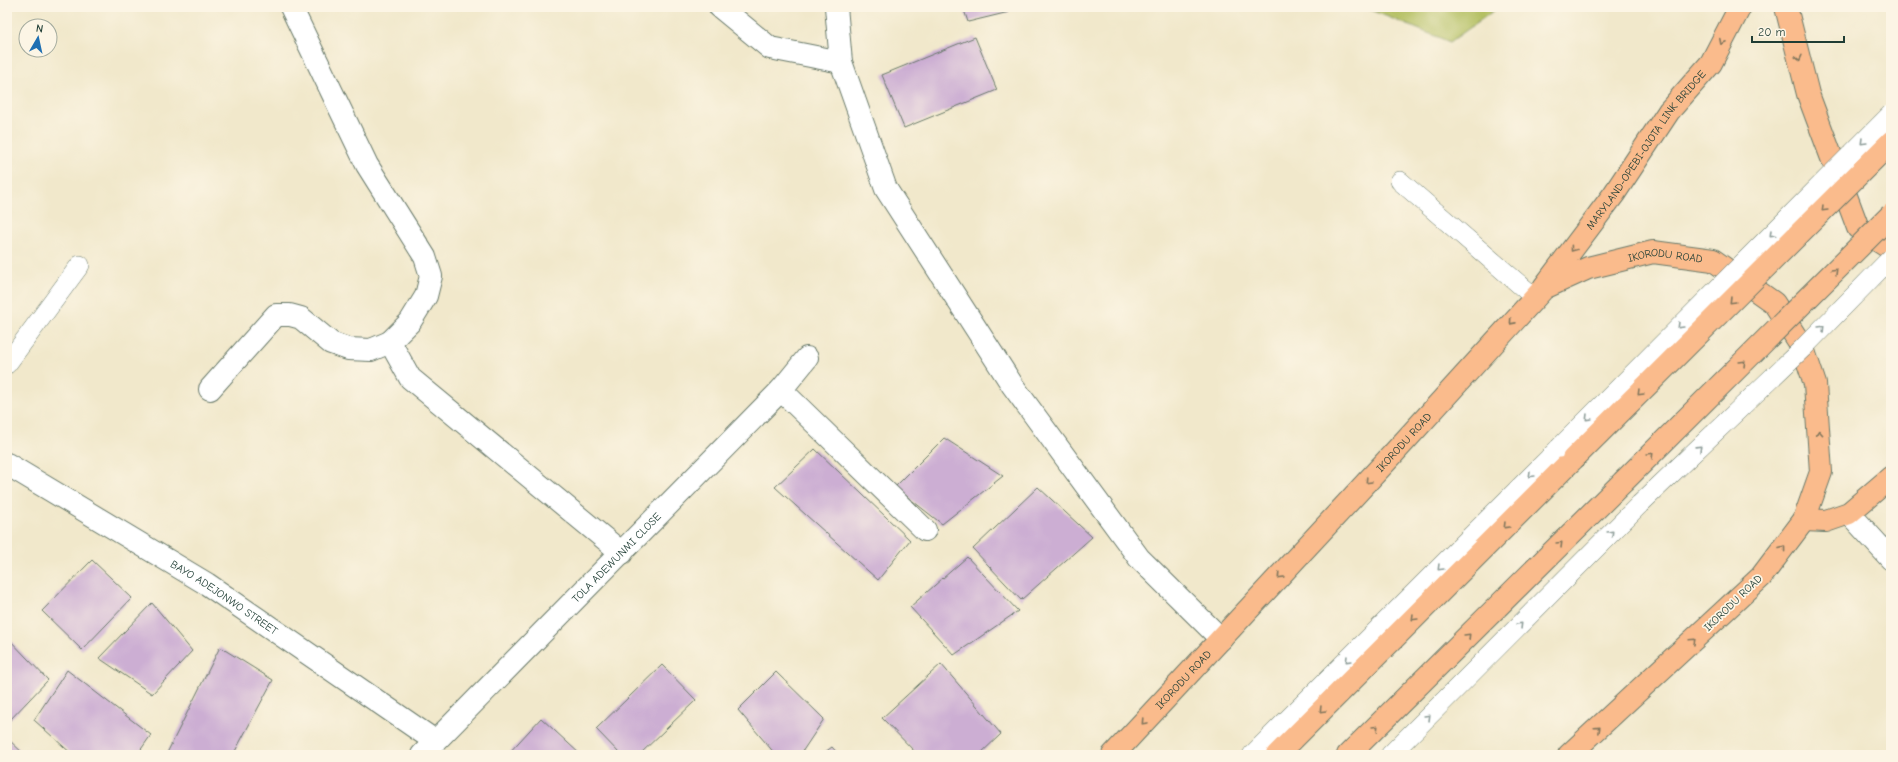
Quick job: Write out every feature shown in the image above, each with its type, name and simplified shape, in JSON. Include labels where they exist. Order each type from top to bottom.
[{"type":"main road","name":"MARYLAND-OPEBI-OJOTA LINK BRIDGE","points":[[1539,293],[1614,194],[1670,111],[1711,63],[1740,7]]},
{"type":"main road","points":[[1786,7],[1808,94],[1858,228],[1891,249]]},
{"type":"main road","points":[[1277,755],[1566,453],[1891,142]]},
{"type":"main road","points":[[1348,755],[1891,215]]},
{"type":"main road","name":"IKORODU ROAD","points":[[1113,755],[1393,454],[1539,293],[1588,268],[1653,252],[1713,260],[1774,303],[1803,348],[1815,384],[1821,472],[1804,520],[1761,577],[1569,755]]},
{"type":"main road","points":[[1804,520],[1826,521],[1849,513],[1891,478]]},
{"type":"street","points":[[210,389],[276,315],[290,314],[301,318],[332,343],[348,349],[371,350],[390,342],[410,322],[426,296],[431,276],[425,257],[367,165],[290,7]]},
{"type":"street","points":[[720,7],[757,40],[770,48],[841,62]]},
{"type":"street","points":[[836,7],[841,62],[886,189],[1013,386],[1138,558],[1221,639]]},
{"type":"street","points":[[390,342],[410,378],[622,553]]},
{"type":"street","name":"TOLA ADEWUNMI CLOSE","points":[[428,748],[622,553],[781,390],[807,358]]},
{"type":"street","points":[[781,390],[925,530]]},
{"type":"street","name":"BAYO ADEJONWO STREET","points":[[7,464],[207,584],[428,748]]},
{"type":"street","points":[[1849,513],[1891,559]]},
{"type":"lane","points":[[1252,755],[1566,453],[1891,114]]},
{"type":"lane","points":[[1400,181],[1539,293]]},
{"type":"lane","points":[[1390,755],[1640,504],[1803,348],[1891,258]]},
{"type":"lane","points":[[7,364],[80,265]]},
{"type":"green space","points":[[1363,7],[1499,7],[1450,42]]},
{"type":"building","points":[[963,7],[1007,7],[1009,12],[968,22]]},
{"type":"building","points":[[975,37],[997,90],[904,128],[882,75]]},
{"type":"building","points":[[944,438],[1003,476],[942,524],[895,487]]},
{"type":"building","points":[[815,449],[910,540],[878,580],[775,487]]},
{"type":"building","points":[[1038,487],[1092,537],[1021,600],[973,549]]},
{"type":"building","points":[[967,557],[1018,611],[954,655],[910,607]]},
{"type":"building","points":[[92,560],[132,598],[82,650],[42,611]]},
{"type":"building","points":[[152,603],[192,651],[152,694],[99,658]]},
{"type":"building","points":[[7,637],[48,680],[9,721],[7,718]]},
{"type":"building","points":[[220,647],[273,680],[233,755],[166,755]]},
{"type":"building","points":[[941,664],[1001,734],[979,755],[918,755],[882,718]]},
{"type":"building","points":[[662,665],[696,700],[639,755],[621,755],[596,729]]},
{"type":"building","points":[[67,670],[151,735],[137,755],[73,755],[34,720]]},
{"type":"building","points":[[776,672],[824,719],[800,755],[776,755],[738,710]]},
{"type":"building","points":[[541,718],[581,755],[507,755]]},
{"type":"building","points":[[7,738],[25,755],[7,755]]},
{"type":"building","points":[[832,747],[839,755],[821,755]]}]
